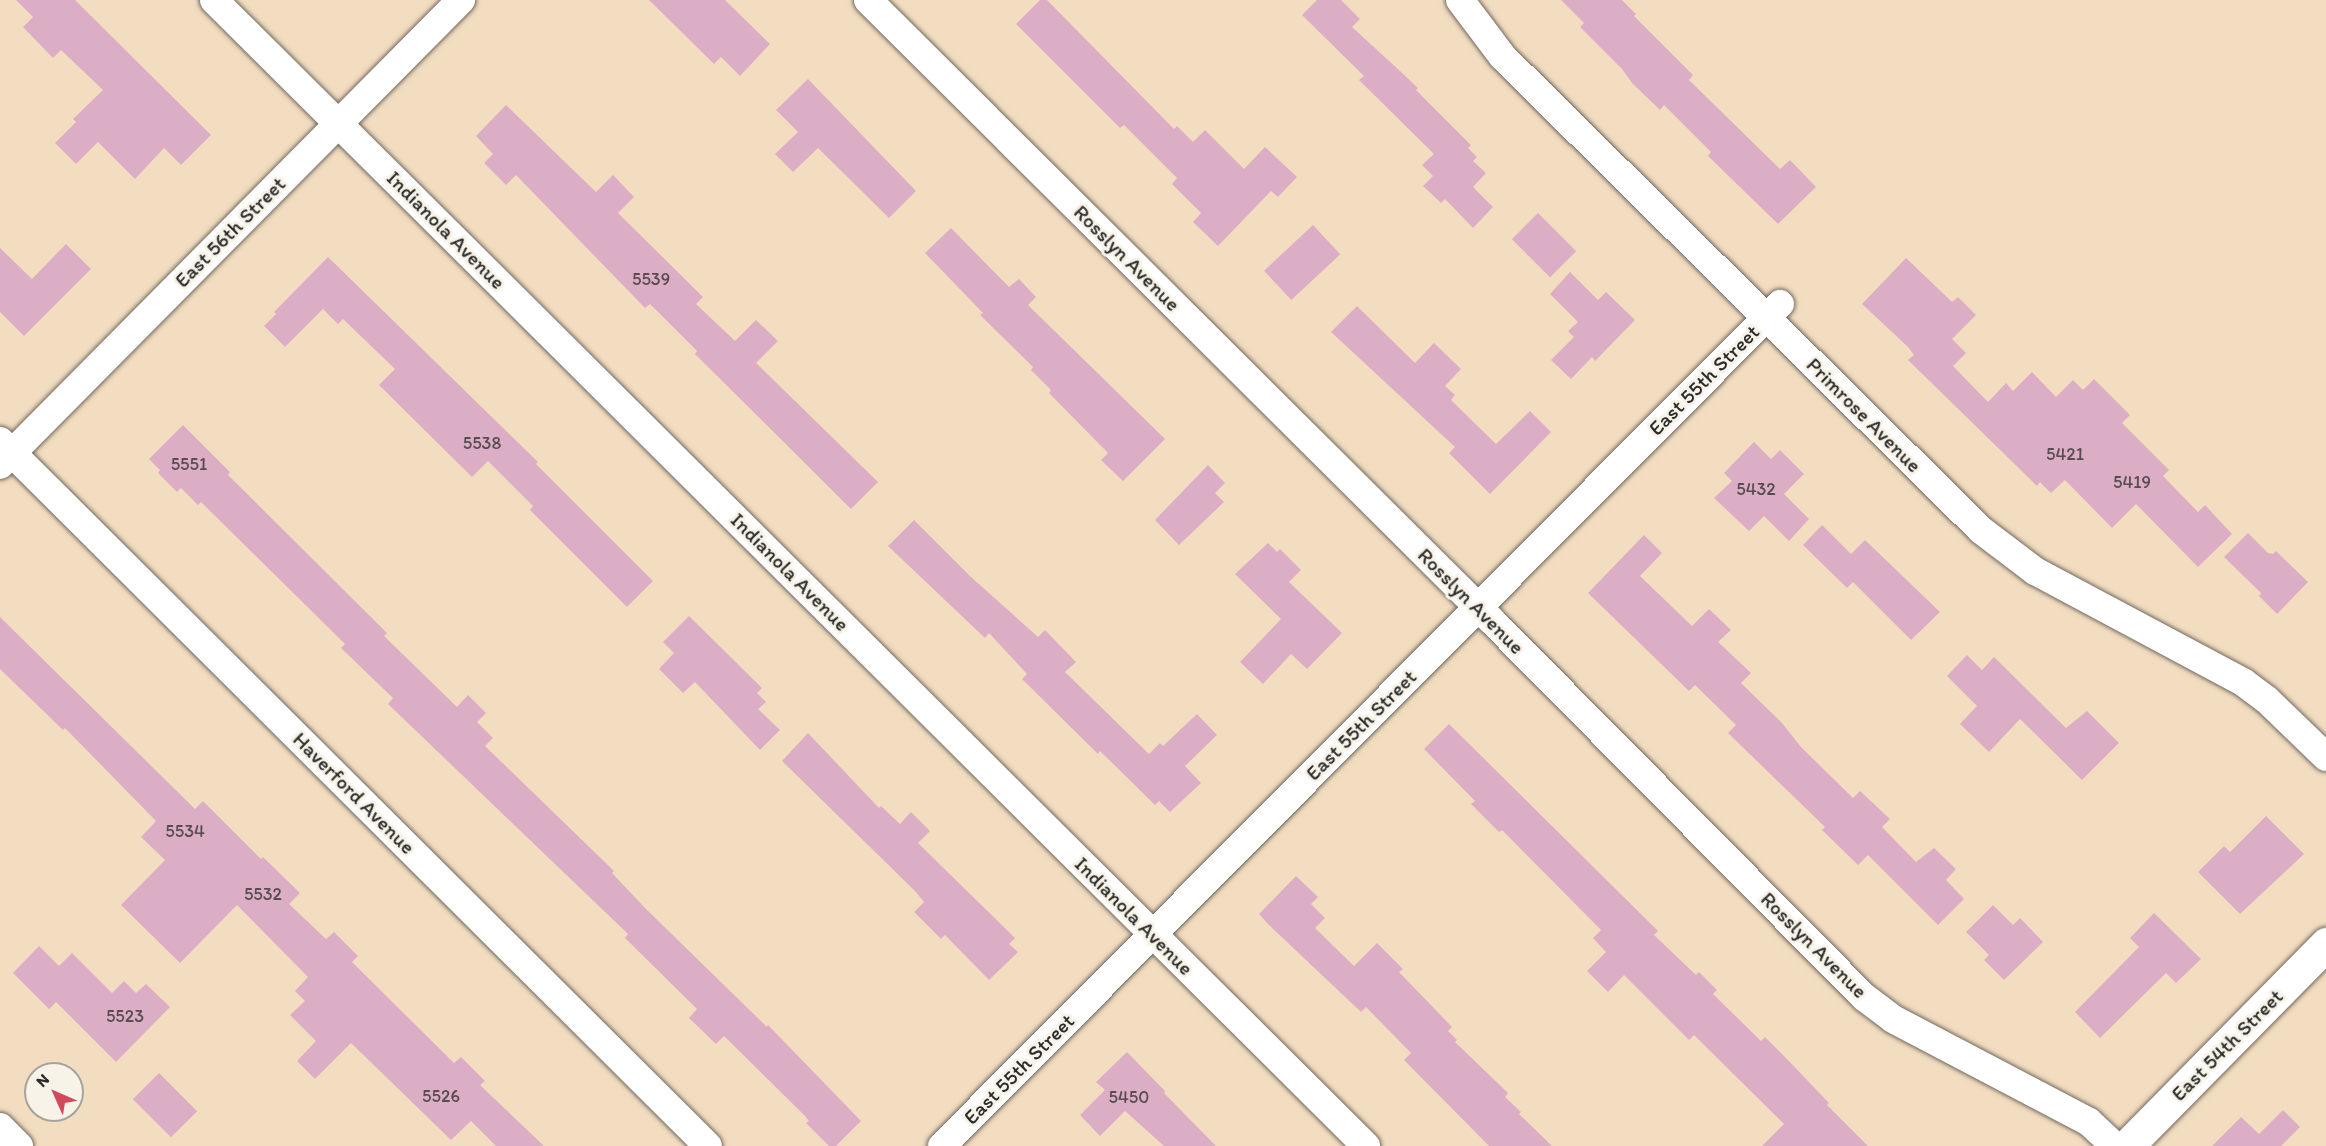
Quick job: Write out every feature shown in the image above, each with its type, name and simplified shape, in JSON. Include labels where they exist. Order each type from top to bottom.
[{"type":"street","name":"Indianola Avenue","points":[[214,0],[1366,1146]]},
{"type":"street","name":"East 56th Street","points":[[4,453],[461,0]]},
{"type":"street","name":"Rosslyn Avenue","points":[[868,0],[1878,1010],[2089,1122],[2115,1146]]},
{"type":"street","name":"Primrose Avenue","points":[[1460,0],[1503,57],[1773,311],[1997,544],[2035,571],[2243,682],[2267,700],[2326,757]]},
{"type":"street","name":"East 55th Street","points":[[942,1146],[1773,311]]},
{"type":"street","name":"Haverford Avenue","points":[[4,453],[708,1146]]},
{"type":"street","name":"East 54th Street","points":[[2127,1146],[2326,945]]},
{"type":"street","points":[[0,1127],[19,1146]]},
{"type":"building","points":[[16,0],[75,0],[211,135],[181,165],[164,148],[135,179],[98,142],[76,164],[55,143],[76,122],[73,119],[103,90],[61,50],[53,58],[23,27],[33,17]]},
{"type":"building","points":[[649,0],[725,0],[770,44],[740,76],[721,57],[714,64]]},
{"type":"building","points":[[1040,0],[1047,0],[1174,129],[1177,126],[1193,142],[1205,130],[1244,169],[1265,147],[1297,177],[1278,197],[1271,191],[1218,246],[1193,222],[1201,213],[1172,184],[1177,178],[1124,125],[1120,128],[1016,24]]},
{"type":"building","points":[[1317,0],[1341,0],[1360,19],[1352,27],[1418,88],[1416,90],[1471,145],[1468,148],[1477,157],[1473,161],[1486,173],[1473,187],[1493,207],[1473,228],[1445,199],[1441,203],[1423,186],[1433,176],[1422,165],[1434,154],[1359,80],[1364,76],[1302,15]]},
{"type":"building","points":[[1561,0],[1622,0],[1636,14],[1634,16],[1693,75],[1689,80],[1780,169],[1790,160],[1816,187],[1778,224],[1708,156],[1711,152],[1664,105],[1660,110],[1632,83],[1622,69],[1580,27],[1584,23]]},
{"type":"building","points":[[808,79],[916,191],[889,218],[818,148],[793,172],[775,154],[798,132],[776,110]]},
{"type":"building","points":[[506,105],[596,192],[613,175],[634,197],[618,213],[703,297],[696,304],[735,341],[756,320],[778,341],[756,363],[878,482],[851,509],[695,354],[697,351],[650,304],[645,308],[516,175],[506,185],[484,163],[493,154],[476,136]]},
{"type":"building","points":[[1538,213],[1576,251],[1550,277],[1512,239]]},
{"type":"building","points":[[1313,225],[1340,254],[1291,300],[1264,271]]},
{"type":"building","points":[[951,228],[1009,287],[1019,279],[1036,297],[1028,305],[1165,439],[1123,481],[1101,460],[1108,453],[1049,393],[1051,390],[1031,370],[1033,367],[980,315],[983,313],[925,253]]},
{"type":"building","points":[[66,244],[91,269],[24,336],[0,312],[0,248],[32,279]]},
{"type":"building","points":[[328,257],[538,462],[536,464],[653,581],[627,607],[530,510],[533,506],[488,461],[472,477],[379,385],[395,369],[343,319],[338,324],[323,309],[285,347],[264,326],[276,314],[274,312]]},
{"type":"building","points":[[1906,258],[1952,302],[1958,297],[1976,315],[1952,339],[1966,353],[1953,366],[1988,402],[2006,383],[2013,391],[2032,372],[2056,397],[2073,380],[2083,390],[2094,379],[2130,415],[2122,423],[2169,470],[2163,476],[2198,512],[2205,505],[2232,534],[2198,567],[2136,504],[2112,528],[2065,480],[2051,493],[2040,482],[2037,486],[1908,360],[1914,355],[1908,347],[1862,304]]},
{"type":"building","points":[[1570,272],[1598,300],[1606,292],[1635,320],[1595,361],[1592,357],[1571,379],[1551,360],[1574,337],[1568,331],[1578,322],[1550,294]]},
{"type":"building","points":[[1357,306],[1415,363],[1434,343],[1461,369],[1445,386],[1455,395],[1451,400],[1496,444],[1530,411],[1551,432],[1490,494],[1449,453],[1455,447],[1331,332]]},
{"type":"building","points":[[183,425],[230,472],[228,475],[387,633],[384,636],[457,707],[468,695],[486,713],[477,722],[493,738],[485,746],[614,871],[612,873],[645,908],[767,1027],[768,1025],[861,1121],[836,1146],[829,1146],[806,1123],[809,1121],[804,1115],[724,1036],[716,1044],[689,1018],[697,1009],[625,938],[628,934],[388,704],[393,698],[341,648],[345,644],[201,502],[198,505],[181,488],[177,492],[158,473],[160,470],[149,459]]},
{"type":"building","points":[[1754,442],[1771,459],[1780,450],[1804,474],[1784,494],[1809,519],[1789,541],[1764,516],[1749,531],[1714,498],[1732,481],[1724,473]]},
{"type":"building","points":[[1208,465],[1225,483],[1215,493],[1224,502],[1179,545],[1155,520]]},
{"type":"building","points":[[914,520],[971,577],[1038,637],[1045,630],[1076,662],[1065,672],[1149,754],[1160,743],[1163,746],[1197,714],[1217,735],[1185,766],[1201,783],[1170,812],[1159,801],[1155,805],[1100,751],[1098,754],[1022,679],[1027,674],[989,633],[985,638],[888,546]]},
{"type":"building","points":[[1822,525],[1851,554],[1865,540],[1940,612],[1911,640],[1853,582],[1847,588],[1803,545]]},
{"type":"building","points":[[2248,533],[2268,553],[2273,554],[2276,551],[2308,582],[2277,614],[2259,596],[2261,593],[2224,557]]},
{"type":"building","points":[[1644,535],[1662,553],[1640,576],[1692,626],[1709,609],[1731,630],[1718,642],[1751,673],[1741,683],[1782,723],[1801,747],[1853,798],[1860,791],[1890,819],[1882,827],[1916,862],[1934,848],[1956,869],[1946,880],[1964,899],[1938,925],[1868,855],[1858,865],[1822,830],[1825,827],[1728,733],[1736,725],[1695,685],[1689,691],[1588,593]]},
{"type":"building","points":[[1268,543],[1277,552],[1280,549],[1301,570],[1289,582],[1342,633],[1307,669],[1291,654],[1263,684],[1240,662],[1281,619],[1235,574]]},
{"type":"building","points":[[689,616],[762,688],[757,693],[766,702],[758,709],[780,730],[760,750],[695,682],[683,693],[659,669],[674,653],[663,642]]},
{"type":"building","points":[[0,617],[195,809],[203,801],[261,859],[263,857],[300,893],[289,904],[326,939],[334,932],[358,956],[352,962],[454,1063],[461,1057],[485,1081],[480,1085],[544,1146],[496,1146],[471,1121],[451,1140],[351,1043],[315,1079],[297,1061],[316,1041],[290,1015],[305,1001],[295,991],[308,977],[237,905],[180,963],[121,905],[165,860],[141,837],[156,821],[65,728],[63,730],[0,669]]},
{"type":"building","points":[[1967,655],[1982,670],[1994,657],[2066,728],[2087,711],[2119,743],[2082,780],[2020,719],[1989,752],[1960,724],[1977,706],[1947,676]]},
{"type":"building","points":[[1449,724],[1658,931],[1654,935],[1696,975],[1699,972],[1717,990],[1713,994],[1761,1041],[1765,1037],[1784,1056],[1829,1103],[1827,1105],[1868,1146],[1762,1146],[1784,1124],[1694,1035],[1689,1040],[1624,975],[1608,992],[1587,971],[1606,952],[1593,938],[1601,930],[1502,830],[1499,832],[1471,804],[1475,801],[1424,749]]},
{"type":"building","points":[[808,733],[879,808],[881,806],[900,824],[911,812],[930,831],[918,843],[1015,938],[1009,944],[1018,952],[989,980],[945,935],[941,939],[914,912],[924,902],[915,891],[782,761]]},
{"type":"building","points":[[2266,816],[2304,854],[2240,914],[2198,872],[2224,846],[2230,852]]},
{"type":"building","points":[[1296,876],[1318,897],[1311,904],[1325,918],[1315,928],[1354,966],[1377,943],[1403,969],[1399,972],[1452,1027],[1448,1031],[1457,1040],[1455,1042],[1508,1093],[1505,1097],[1521,1112],[1519,1114],[1552,1146],[1489,1146],[1404,1060],[1411,1053],[1366,1007],[1361,1012],[1268,924],[1259,914]]},
{"type":"building","points":[[1993,905],[2013,925],[2020,918],[2043,942],[2004,980],[1984,960],[1989,955],[1966,932]]},
{"type":"building","points":[[2154,913],[2201,959],[2176,983],[2166,973],[2100,1038],[2075,1012],[2139,947],[2130,938]]},
{"type":"building","points":[[39,946],[59,966],[72,953],[112,993],[124,981],[136,993],[146,984],[170,1007],[116,1062],[56,1002],[49,1009],[13,973]]},
{"type":"building","points":[[1127,1052],[1216,1146],[1164,1146],[1125,1111],[1100,1136],[1080,1115],[1105,1090],[1096,1082]]},
{"type":"building","points":[[159,1073],[197,1111],[171,1137],[133,1099]]},
{"type":"building","points":[[2283,1110],[2300,1127],[2281,1146],[2212,1146],[2241,1117],[2259,1134]]}]
